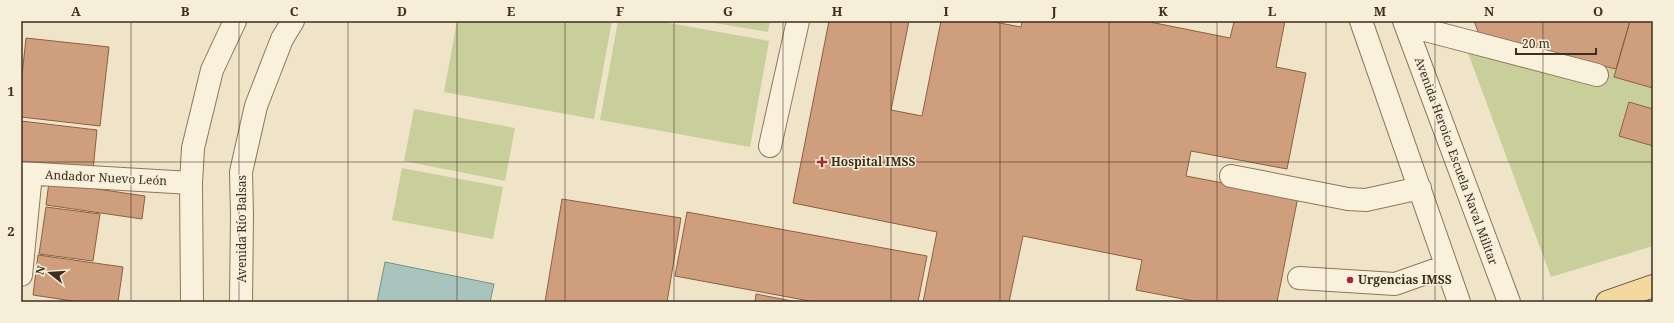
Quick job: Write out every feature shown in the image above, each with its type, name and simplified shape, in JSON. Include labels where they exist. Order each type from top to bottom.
[{"type":"main road","points":[[1607,302],[1653,286]]},
{"type":"street","points":[[192,302],[191,183],[193,148],[212,70],[235,21]]},
{"type":"street","name":"Avenida Río Balsas","points":[[241,302],[241,172],[256,106],[282,39],[293,21]]},
{"type":"street","points":[[770,146],[798,21]]},
{"type":"street","points":[[1361,21],[1459,302]]},
{"type":"street","points":[[1405,23],[1597,75]]},
{"type":"street","name":"Avenida Heroica Escuela Naval Militar","points":[[1405,23],[1508,302]]},
{"type":"street","points":[[21,275],[26,174]]},
{"type":"street","name":"Andador Nuevo León","points":[[26,174],[191,183]]},
{"type":"street","points":[[1231,176],[1348,199],[1366,200],[1420,188]]},
{"type":"street","points":[[1299,278],[1395,284],[1446,266]]},
{"type":"green space","points":[[457,21],[612,21],[594,119],[444,92]]},
{"type":"green space","points":[[618,21],[658,21],[769,41],[750,147],[600,120]]},
{"type":"green space","points":[[703,21],[770,21],[768,32]]},
{"type":"green space","points":[[1461,34],[1479,34],[1616,69],[1614,77],[1653,88],[1653,109],[1629,102],[1619,136],[1653,146],[1653,246],[1551,277]]},
{"type":"green space","points":[[414,109],[515,128],[505,181],[404,161]]},
{"type":"green space","points":[[402,168],[503,187],[493,239],[392,220]]},
{"type":"water","points":[[385,262],[494,284],[490,302],[377,302]]},
{"type":"building","points":[[829,21],[909,21],[891,110],[922,116],[941,21],[989,21],[1021,27],[1022,21],[1145,21],[1230,38],[1234,22],[1226,21],[1285,21],[1276,67],[1306,73],[1287,169],[1191,151],[1186,176],[1298,197],[1277,302],[1199,302],[1136,290],[1142,260],[1023,236],[1009,302],[923,302],[937,232],[793,203]]},
{"type":"building","points":[[1474,21],[1630,21],[1616,69],[1479,34]]},
{"type":"building","points":[[1630,21],[1653,21],[1653,88],[1614,77]]},
{"type":"building","points":[[26,38],[109,47],[100,126],[21,117],[21,85]]},
{"type":"building","points":[[1629,102],[1653,109],[1653,146],[1619,136]]},
{"type":"building","points":[[21,121],[97,130],[93,170],[21,162]]},
{"type":"building","points":[[49,182],[145,196],[142,219],[46,205]]},
{"type":"building","points":[[562,199],[681,218],[667,302],[545,302]]},
{"type":"building","points":[[46,207],[100,214],[93,261],[39,254]]},
{"type":"building","points":[[687,212],[927,256],[918,302],[815,302],[675,276]]},
{"type":"building","points":[[38,255],[123,267],[118,302],[79,302],[33,295]]},
{"type":"building","points":[[756,294],[797,302],[755,302]]},
{"type":"place","name":"Hospital IMSS","points":[[822,162]]},
{"type":"place","name":"Urgencias IMSS","points":[[1350,280]]}]
